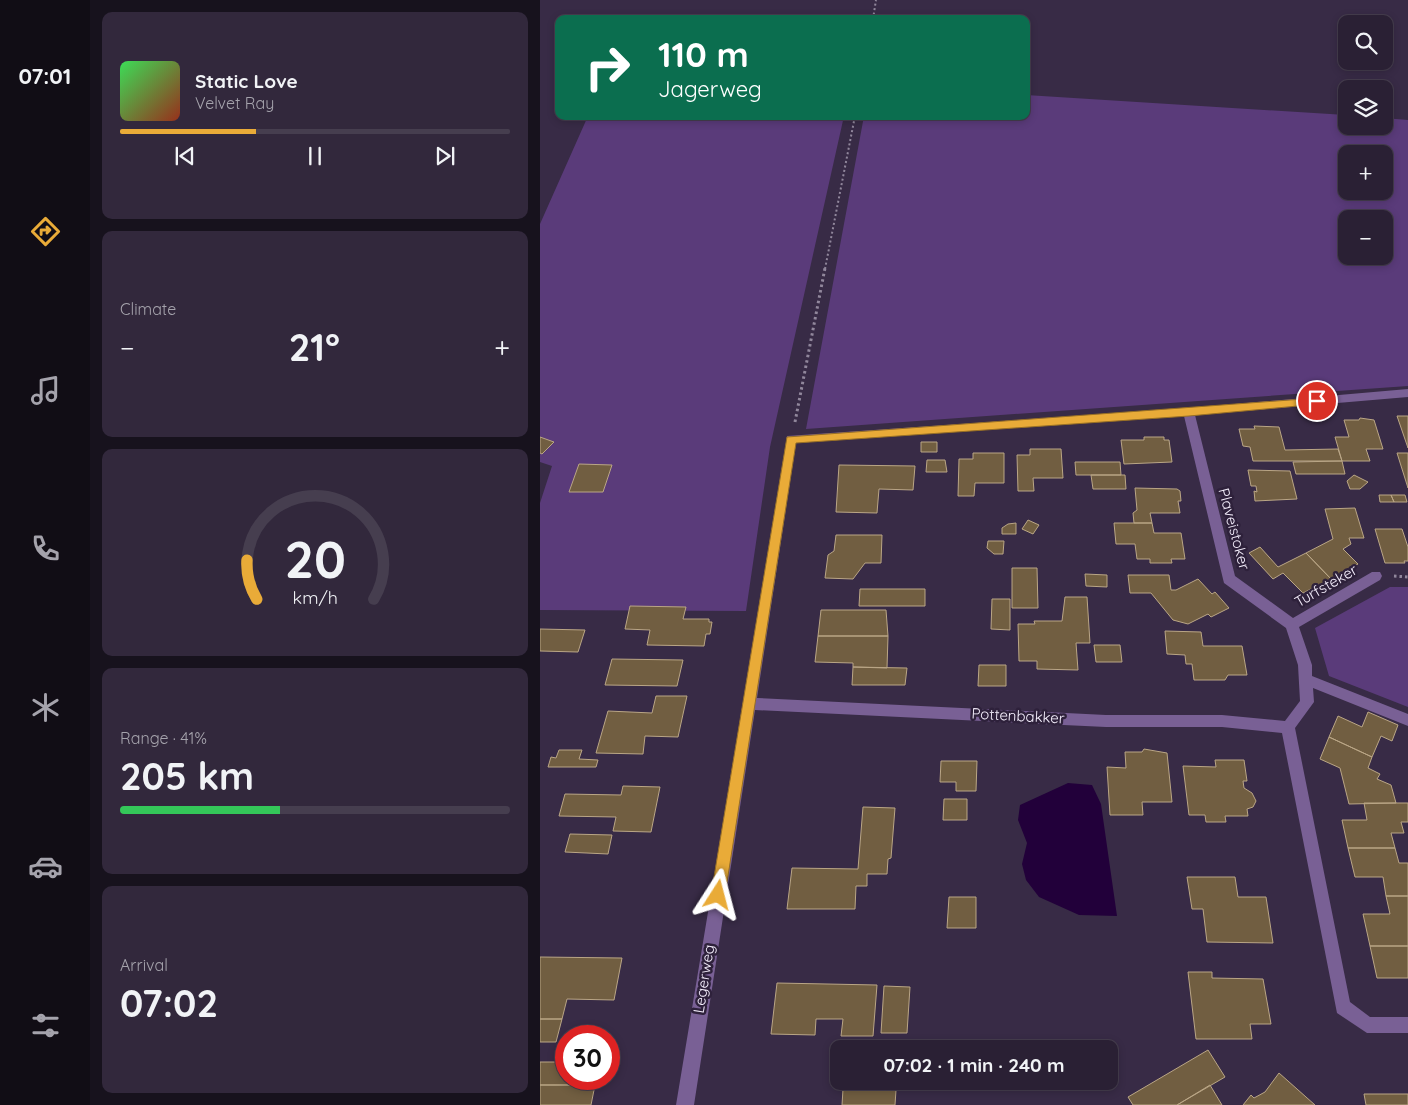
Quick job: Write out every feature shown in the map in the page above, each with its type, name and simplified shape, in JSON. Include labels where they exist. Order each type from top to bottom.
[{"type":"street","points":[[791,439],[1189,412],[1408,393]]},
{"type":"street","name":"Plaveistoker","points":[[1189,412],[1229,578],[1292,625]]},
{"type":"street","name":"Legerweg","points":[[684,1105],[791,439]]},
{"type":"street","name":"Turfsteker","points":[[1292,625],[1376,576]]},
{"type":"street","points":[[1292,625],[1305,665],[1306,702],[1288,727],[1343,1008],[1367,1025],[1408,1025]]},
{"type":"street","points":[[1306,679],[1407,720]]},
{"type":"street","name":"Pottenbakker","points":[[748,704],[1106,721],[1222,721],[1288,727]]},
{"type":"path","points":[[874,15],[876,0]]},
{"type":"path","points":[[791,439],[854,120]]},
{"type":"shaded area","points":[[1030,95],[1338,114],[1338,135],[1393,135],[1393,119],[1408,120],[1408,386],[806,429],[863,120],[1030,120]]},
{"type":"shaded area","points":[[586,120],[843,120],[770,447],[746,611],[540,610],[540,503],[552,466],[540,462],[540,224]]},
{"type":"shaded area","points":[[1390,587],[1408,587],[1408,707],[1329,676],[1315,628]]},
{"type":"shaded area","points":[[1068,783],[1092,785],[1101,804],[1117,916],[1079,915],[1039,897],[1026,880],[1022,864],[1027,843],[1018,820],[1020,805]]},
{"type":"building","points":[[1397,416],[1408,416],[1408,448]]},
{"type":"building","points":[[1360,418],[1374,420],[1383,449],[1366,449],[1370,461],[1342,461],[1335,437],[1349,437],[1344,420],[1359,420]]},
{"type":"building","points":[[1254,426],[1279,427],[1285,450],[1338,449],[1342,461],[1253,461],[1250,447],[1243,446],[1239,429],[1255,429]]},
{"type":"building","points":[[540,437],[554,442],[542,454],[540,453]]},
{"type":"building","points":[[1144,437],[1164,437],[1164,440],[1169,440],[1172,462],[1124,464],[1121,440],[1144,440]]},
{"type":"building","points":[[921,442],[937,442],[937,452],[921,452]]},
{"type":"building","points":[[1030,449],[1061,449],[1063,478],[1033,478],[1034,491],[1018,491],[1017,455],[1030,455]]},
{"type":"building","points":[[973,453],[1004,453],[1004,483],[975,483],[974,496],[958,496],[959,459],[973,459]]},
{"type":"building","points":[[1397,453],[1408,453],[1408,488]]},
{"type":"building","points":[[927,460],[945,460],[947,472],[926,472]]},
{"type":"building","points":[[1342,461],[1345,474],[1296,474],[1293,462]]},
{"type":"building","points":[[1075,462],[1120,462],[1121,475],[1076,475]]},
{"type":"building","points":[[579,464],[612,465],[603,492],[569,492]]},
{"type":"building","points":[[839,465],[915,466],[913,490],[879,489],[877,513],[836,512]]},
{"type":"building","points":[[1248,470],[1290,471],[1297,499],[1255,501],[1254,491],[1257,492],[1256,486],[1251,486]]},
{"type":"building","points":[[1091,475],[1125,475],[1126,489],[1093,489]]},
{"type":"building","points":[[1354,475],[1368,482],[1360,489],[1350,489],[1347,481]]},
{"type":"building","points":[[1135,488],[1177,489],[1180,491],[1181,501],[1178,501],[1180,513],[1150,513],[1152,523],[1134,523],[1133,513],[1137,510]]},
{"type":"building","points":[[1379,495],[1391,495],[1394,502],[1380,502]]},
{"type":"building","points":[[1391,495],[1405,495],[1407,502],[1394,502]]},
{"type":"building","points":[[1355,508],[1364,538],[1349,538],[1351,544],[1343,549],[1358,564],[1331,579],[1306,553],[1333,539],[1325,509]]},
{"type":"building","points":[[1028,520],[1039,525],[1033,534],[1022,529]]},
{"type":"building","points":[[1016,523],[1016,534],[1002,534],[1002,528],[1008,524]]},
{"type":"building","points":[[1114,523],[1152,523],[1154,533],[1181,533],[1185,559],[1171,559],[1172,563],[1150,563],[1150,559],[1137,559],[1135,544],[1116,544]]},
{"type":"building","points":[[1375,529],[1402,529],[1408,547],[1408,561],[1404,561],[1405,563],[1385,563]]},
{"type":"building","points":[[836,535],[882,535],[881,563],[865,563],[853,579],[825,578],[828,555],[834,551]]},
{"type":"building","points":[[988,541],[1004,541],[1003,554],[994,554],[987,548]]},
{"type":"building","points":[[1260,547],[1278,567],[1306,553],[1331,579],[1303,593],[1283,573],[1273,579],[1249,553]]},
{"type":"building","points":[[1012,568],[1037,568],[1038,608],[1012,608]]},
{"type":"building","points":[[1085,574],[1107,575],[1107,587],[1086,586]]},
{"type":"building","points":[[1128,575],[1169,575],[1171,590],[1176,590],[1198,579],[1212,594],[1215,592],[1229,608],[1211,617],[1208,614],[1188,624],[1173,620],[1151,593],[1130,593]]},
{"type":"building","points":[[860,589],[925,589],[925,606],[859,606]]},
{"type":"building","points":[[1065,597],[1087,597],[1090,643],[1076,643],[1078,670],[1037,669],[1037,661],[1019,661],[1018,624],[1035,624],[1034,621],[1062,621]]},
{"type":"building","points":[[992,599],[1010,599],[1010,630],[991,629]]},
{"type":"building","points":[[630,606],[686,607],[683,619],[709,619],[709,622],[712,622],[710,634],[706,634],[704,646],[647,645],[650,630],[625,629]]},
{"type":"building","points":[[821,610],[886,610],[888,636],[818,636]]},
{"type":"building","points":[[540,629],[585,630],[578,652],[540,651]]},
{"type":"building","points":[[1165,631],[1201,632],[1203,646],[1242,646],[1247,675],[1228,675],[1225,680],[1194,680],[1192,664],[1186,664],[1185,655],[1167,654]]},
{"type":"building","points":[[818,636],[888,636],[887,668],[853,667],[853,663],[815,662]]},
{"type":"building","points":[[1094,645],[1120,645],[1122,662],[1096,662]]},
{"type":"building","points":[[612,659],[683,660],[677,686],[605,685]]},
{"type":"building","points":[[979,665],[1006,665],[1006,686],[978,686]]},
{"type":"building","points":[[853,667],[907,668],[905,685],[852,685]]},
{"type":"building","points":[[656,696],[687,696],[678,737],[645,736],[643,754],[596,753],[608,711],[652,713]]},
{"type":"building","points":[[1368,712],[1398,725],[1392,741],[1381,736],[1372,757],[1329,737],[1338,716],[1362,727]]},
{"type":"building","points":[[1329,737],[1372,757],[1368,768],[1380,774],[1377,779],[1391,785],[1396,803],[1349,804],[1340,768],[1320,759]]},
{"type":"building","points":[[1144,749],[1167,753],[1172,802],[1142,802],[1143,815],[1110,815],[1107,767],[1126,768],[1125,752],[1142,752]]},
{"type":"building","points":[[559,750],[582,750],[579,759],[598,760],[596,767],[548,767],[551,757],[556,758]]},
{"type":"building","points":[[1215,760],[1244,760],[1247,781],[1243,781],[1244,788],[1252,793],[1256,801],[1253,807],[1247,809],[1248,816],[1225,816],[1226,822],[1206,822],[1205,815],[1189,815],[1183,766],[1216,767]]},
{"type":"building","points":[[941,761],[977,761],[976,791],[956,791],[956,782],[940,782]]},
{"type":"building","points":[[623,786],[660,787],[651,832],[613,831],[616,817],[559,816],[565,794],[621,795]]},
{"type":"building","points":[[944,799],[967,799],[967,820],[943,820]]},
{"type":"building","points":[[1364,803],[1408,803],[1408,822],[1401,822],[1404,833],[1391,833],[1395,848],[1348,848],[1342,820],[1367,820]]},
{"type":"building","points":[[863,807],[895,808],[891,858],[888,859],[887,874],[867,874],[867,886],[856,886],[855,909],[787,909],[792,868],[858,869]]},
{"type":"building","points":[[570,834],[612,835],[608,854],[565,852]]},
{"type":"building","points":[[1348,848],[1395,848],[1399,863],[1408,863],[1408,896],[1386,896],[1383,877],[1355,877]]},
{"type":"building","points":[[1187,877],[1235,877],[1238,897],[1266,897],[1273,943],[1207,942],[1203,909],[1192,909]]},
{"type":"building","points":[[1386,896],[1408,896],[1408,946],[1370,946],[1363,914],[1390,914]]},
{"type":"building","points":[[949,897],[976,897],[976,928],[947,928]]},
{"type":"building","points":[[1370,946],[1408,946],[1408,978],[1377,978]]},
{"type":"building","points":[[540,957],[622,958],[614,1000],[567,999],[562,1019],[540,1019]]},
{"type":"building","points":[[1188,972],[1212,972],[1212,978],[1263,979],[1271,1024],[1250,1024],[1252,1039],[1196,1039]]},
{"type":"building","points":[[777,983],[877,985],[873,1036],[841,1036],[843,1019],[816,1019],[815,1035],[771,1034]]},
{"type":"building","points":[[884,986],[910,987],[907,1033],[881,1033]]},
{"type":"building","points":[[540,1019],[562,1019],[560,1025],[555,1025],[555,1042],[540,1042]]},
{"type":"building","points":[[1208,1050],[1225,1077],[1177,1105],[1133,1105],[1128,1097]]},
{"type":"building","points":[[540,1062],[555,1062],[555,1085],[540,1085]]},
{"type":"building","points":[[1279,1073],[1315,1105],[1243,1105],[1251,1095],[1254,1098],[1265,1092]]},
{"type":"building","points":[[540,1085],[555,1085],[555,1090],[594,1090],[591,1105],[540,1105]]},
{"type":"building","points":[[1210,1085],[1222,1105],[1177,1105]]},
{"type":"building","points":[[843,1090],[896,1090],[895,1105],[842,1105]]},
{"type":"building","points":[[1364,1094],[1408,1094],[1408,1105],[1366,1105]]},
{"type":"route","points":[[718,895],[791,439],[1189,412],[1317,401]]}]
